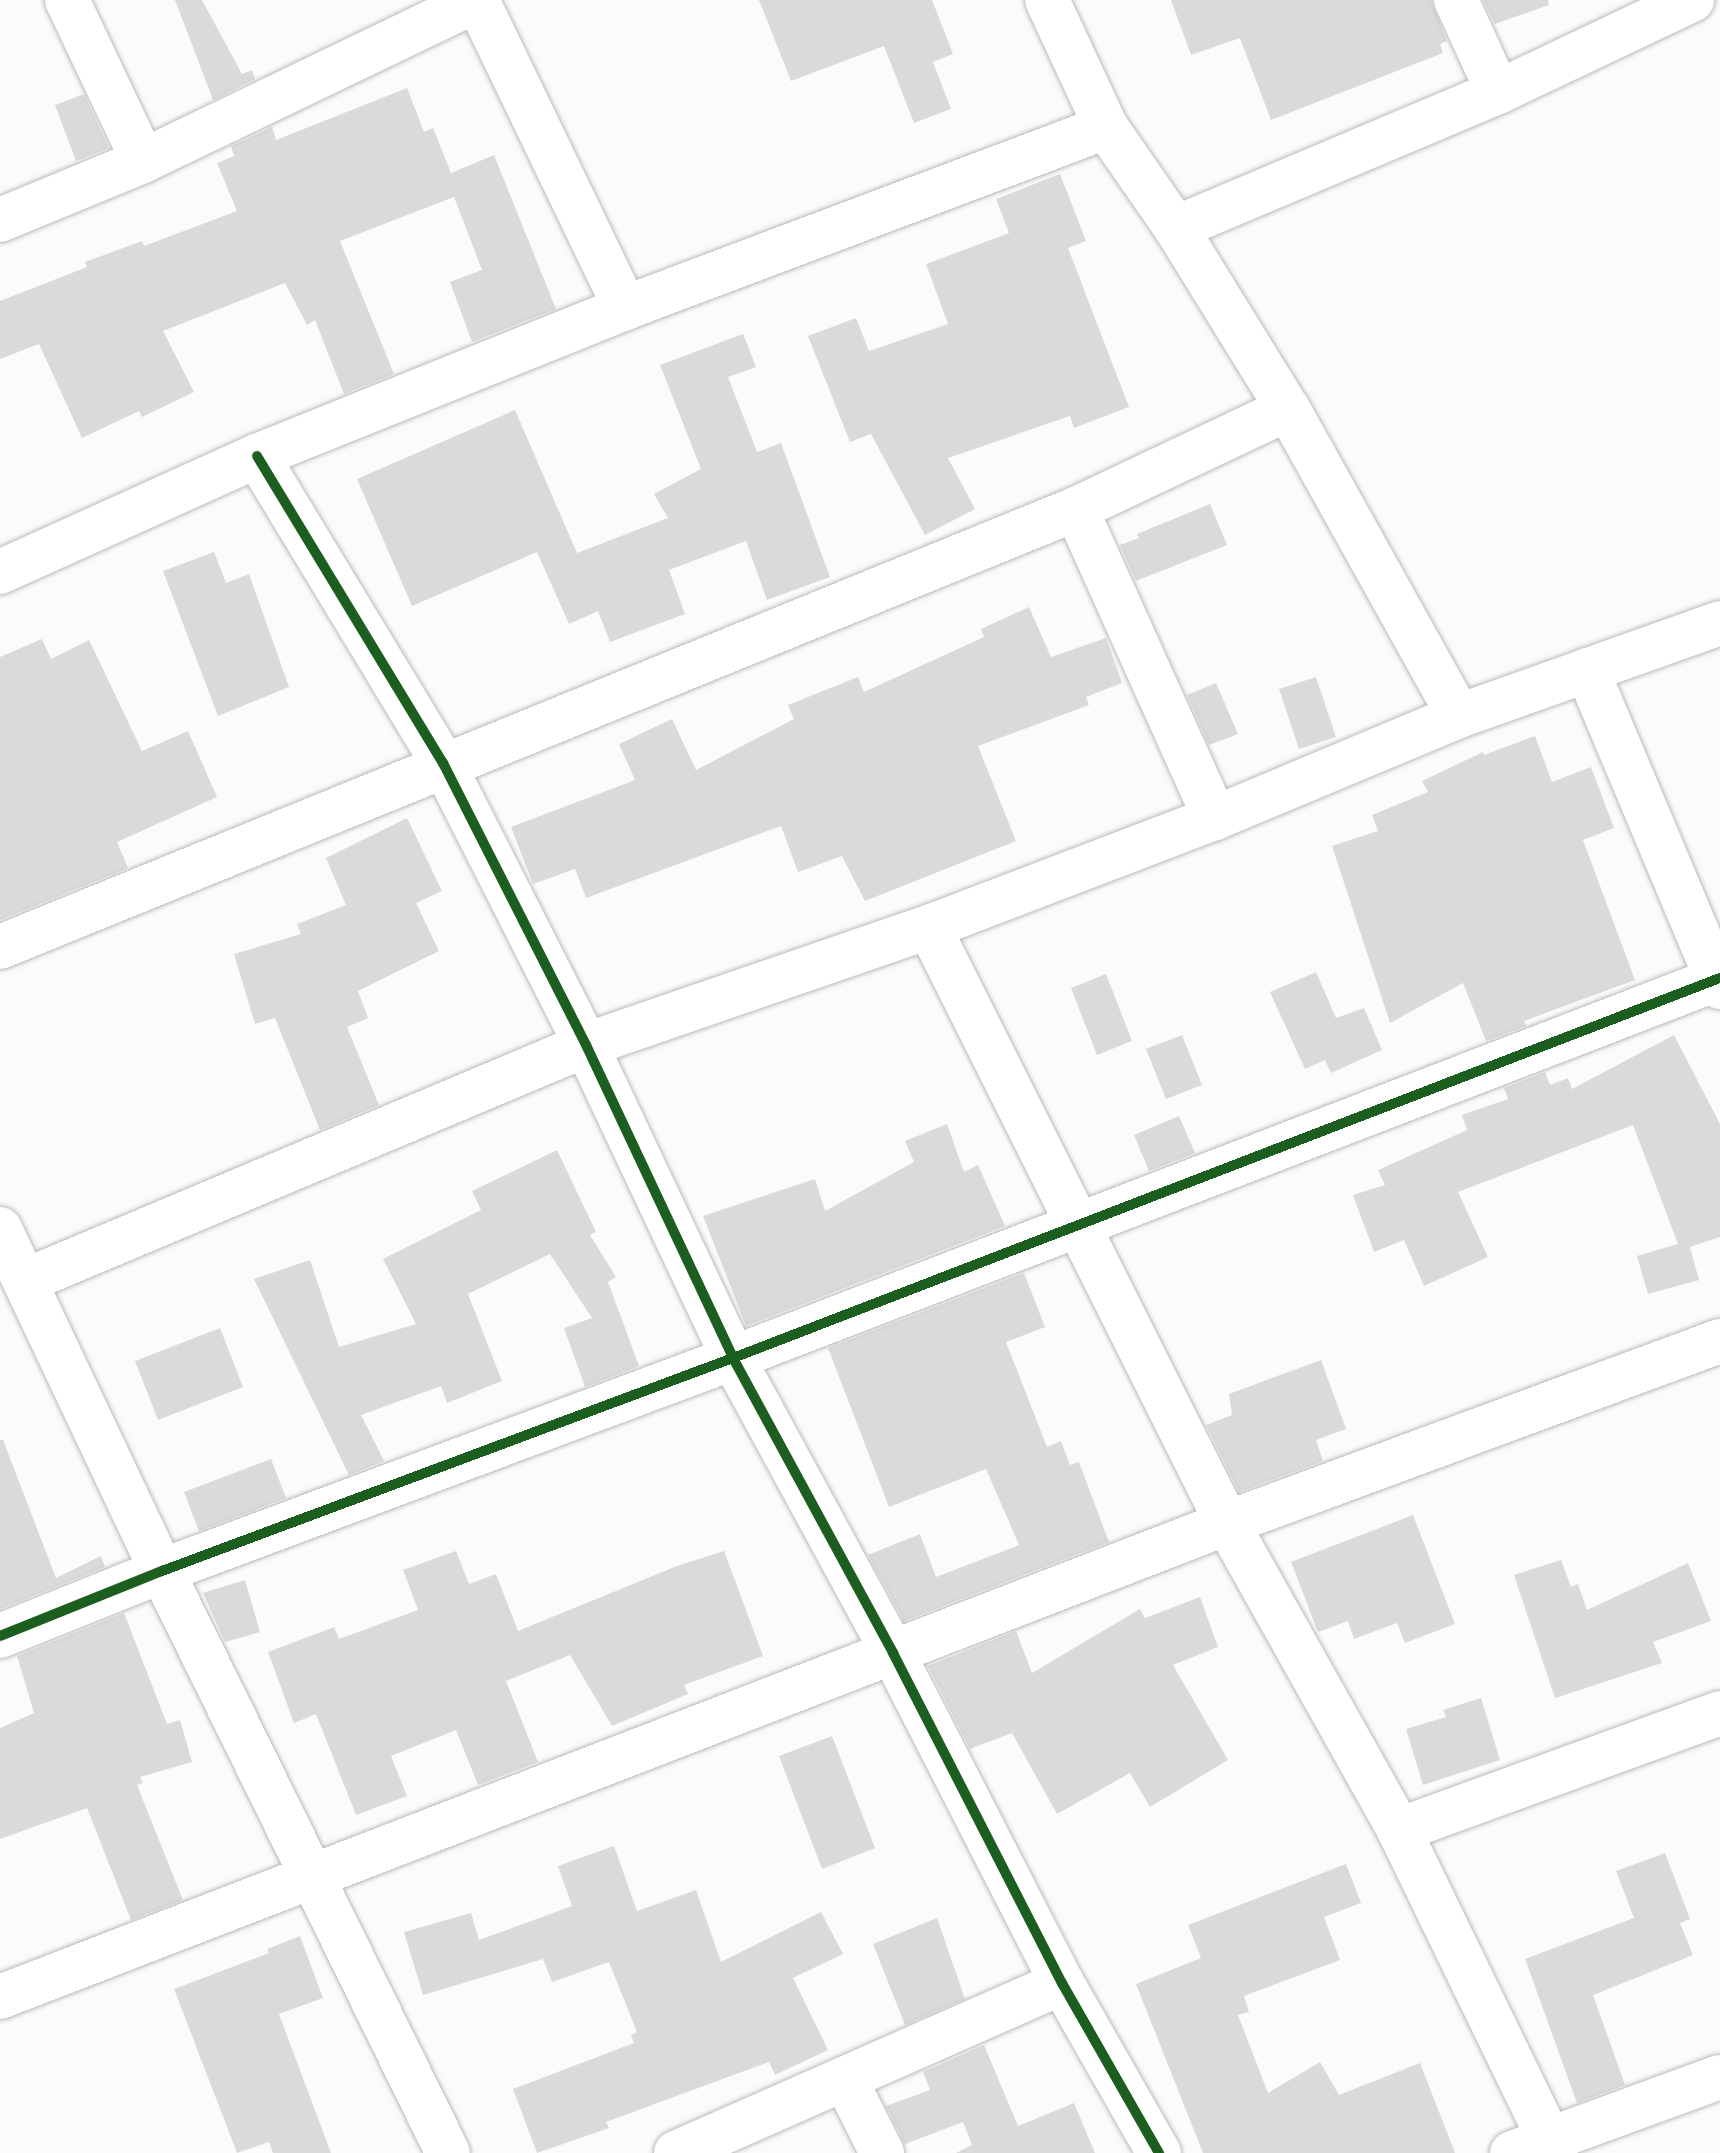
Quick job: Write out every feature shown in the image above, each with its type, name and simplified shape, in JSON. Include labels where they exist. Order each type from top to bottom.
[{"type":"street","points":[[67,0],[143,161]]},
{"type":"street","points":[[0,220],[143,161],[477,0],[625,308]]},
{"type":"street","points":[[1047,0],[1106,127],[1176,228],[1288,409],[1459,716]]},
{"type":"street","points":[[1456,0],[1498,92]]},
{"type":"street","points":[[1176,228],[1498,92],[1692,0]]},
{"type":"street","points":[[0,572],[257,456],[625,308],[1106,127]]},
{"type":"street","points":[[0,947],[443,763],[1076,509],[1288,409]]},
{"type":"street","points":[[257,456],[443,763],[586,1045],[733,1358],[893,1653],[1062,1983],[1159,2153]]},
{"type":"street","points":[[1076,509],[1215,818]]},
{"type":"street","points":[[27,1280],[586,1045],[929,927],[1215,818],[1459,716],[1720,623]]},
{"type":"street","points":[[0,1636],[162,1571],[733,1358],[1075,1225],[1719,982],[1587,670]]},
{"type":"street","points":[[929,927],[1075,1225],[1227,1523],[1399,1830],[1538,2148],[1720,2077]]},
{"type":"street","points":[[0,1229],[27,1280],[162,1571],[448,2153]]},
{"type":"street","points":[[0,1997],[1227,1523],[1720,1341]]},
{"type":"street","points":[[1399,1830],[1720,1713]]},
{"type":"street","points":[[676,2153],[1062,1983]]},
{"type":"street","points":[[845,2079],[882,2153]]},
{"type":"building","points":[[175,0],[202,0],[242,74],[252,70],[255,79],[213,100]]},
{"type":"building","points":[[759,0],[932,0],[953,54],[933,62],[951,109],[914,123],[884,46],[791,81]]},
{"type":"building","points":[[1171,0],[1431,0],[1447,41],[1440,44],[1443,53],[1271,120],[1240,38],[1191,55]]},
{"type":"building","points":[[1483,0],[1548,0],[1549,5],[1495,24]]},
{"type":"building","points":[[407,88],[424,132],[433,128],[451,173],[494,155],[556,309],[472,342],[450,282],[482,270],[454,197],[340,241],[394,374],[344,394],[315,320],[307,325],[285,283],[163,331],[194,392],[142,417],[139,411],[82,438],[39,344],[0,359],[0,301],[87,267],[85,262],[142,241],[144,246],[237,211],[217,163],[234,156],[231,146],[272,127],[276,140]]},
{"type":"building","points":[[84,94],[109,148],[76,161],[55,105]]},
{"type":"building","points":[[1060,174],[1086,241],[1068,248],[1129,407],[1074,428],[1070,416],[948,458],[975,509],[925,535],[871,434],[850,442],[808,336],[856,318],[869,351],[948,324],[926,264],[1009,233],[996,199]]},
{"type":"building","points":[[743,334],[756,367],[728,377],[757,452],[781,443],[830,577],[767,600],[746,541],[669,570],[685,614],[610,642],[598,611],[569,624],[537,552],[412,606],[357,479],[515,410],[577,553],[668,518],[654,494],[701,469],[660,365]]},
{"type":"building","points":[[1210,504],[1227,545],[1136,581],[1120,545],[1139,538],[1137,534]]},
{"type":"building","points":[[214,552],[226,583],[249,574],[289,687],[218,716],[163,571]]},
{"type":"building","points":[[1029,607],[1051,657],[1106,638],[1122,683],[1086,697],[1089,705],[978,746],[1016,841],[865,901],[842,856],[798,872],[781,826],[586,898],[575,869],[533,884],[511,827],[635,780],[619,744],[672,719],[696,770],[794,719],[788,705],[858,677],[864,692],[984,637],[981,629]]},
{"type":"building","points":[[42,639],[51,659],[89,640],[142,751],[188,731],[217,797],[117,842],[128,868],[0,920],[0,657]]},
{"type":"building","points":[[1316,677],[1336,737],[1299,749],[1279,689]]},
{"type":"building","points":[[1216,683],[1238,734],[1209,745],[1187,695]]},
{"type":"building","points":[[1535,736],[1552,782],[1591,767],[1614,828],[1583,840],[1635,980],[1524,1021],[1526,1026],[1486,1041],[1463,983],[1390,1023],[1332,846],[1378,831],[1372,815],[1428,792],[1422,781],[1483,752],[1484,755]]},
{"type":"building","points":[[407,818],[442,891],[416,903],[439,951],[358,991],[368,1018],[347,1027],[379,1105],[320,1130],[275,1018],[255,1024],[234,954],[301,934],[297,924],[346,905],[326,858]]},
{"type":"building","points":[[1316,972],[1336,1018],[1364,1008],[1382,1050],[1331,1073],[1325,1060],[1305,1069],[1270,992]]},
{"type":"building","points":[[1106,974],[1132,1041],[1097,1055],[1071,988]]},
{"type":"building","points":[[1182,1035],[1202,1085],[1166,1099],[1146,1049]]},
{"type":"building","points":[[1674,1035],[1720,1124],[1720,1237],[1690,1247],[1699,1280],[1648,1294],[1637,1256],[1678,1244],[1633,1125],[1458,1192],[1488,1257],[1424,1286],[1404,1240],[1374,1252],[1353,1195],[1385,1185],[1378,1170],[1467,1130],[1462,1115],[1508,1099],[1504,1088],[1545,1072],[1550,1085],[1568,1078],[1572,1089]]},
{"type":"building","points":[[1179,1116],[1195,1153],[1149,1171],[1134,1135]]},
{"type":"building","points":[[947,1124],[964,1172],[978,1165],[1005,1226],[746,1326],[703,1216],[815,1179],[825,1211],[914,1162],[905,1141]]},
{"type":"building","points":[[557,1150],[596,1232],[590,1235],[616,1277],[608,1282],[639,1366],[585,1387],[564,1328],[592,1318],[550,1254],[468,1294],[502,1381],[447,1403],[441,1386],[361,1415],[384,1461],[349,1475],[254,1279],[310,1260],[339,1347],[416,1324],[383,1259],[481,1210],[472,1191]]},
{"type":"building","points":[[1024,1273],[1045,1327],[1006,1342],[1047,1447],[1061,1441],[1070,1465],[1079,1462],[1109,1542],[904,1621],[868,1555],[920,1534],[936,1577],[1019,1545],[986,1469],[889,1507],[828,1348]]},
{"type":"building","points":[[220,1328],[243,1387],[158,1420],[135,1361]]},
{"type":"building","points":[[1321,1360],[1346,1429],[1316,1440],[1323,1461],[1239,1492],[1206,1425],[1232,1415],[1229,1394]]},
{"type":"building","points":[[0,1440],[3,1440],[56,1578],[101,1556],[105,1567],[0,1609]]},
{"type":"building","points":[[271,1459],[286,1498],[199,1531],[184,1492]]},
{"type":"building","points":[[1413,1515],[1455,1624],[1405,1643],[1397,1623],[1354,1639],[1348,1621],[1318,1632],[1291,1562]]},
{"type":"building","points":[[456,1551],[469,1584],[496,1574],[518,1631],[677,1566],[724,1551],[763,1656],[684,1685],[688,1694],[612,1726],[570,1655],[506,1681],[538,1762],[478,1785],[456,1730],[391,1756],[407,1796],[356,1815],[316,1714],[294,1723],[268,1652],[334,1627],[339,1639],[418,1610],[403,1570]]},
{"type":"building","points":[[1561,1560],[1571,1587],[1578,1584],[1587,1610],[1688,1563],[1711,1621],[1653,1642],[1662,1663],[1555,1698],[1514,1575]]},
{"type":"building","points":[[245,1580],[260,1632],[225,1642],[203,1593]]},
{"type":"building","points":[[1200,1597],[1218,1647],[1173,1665],[1228,1760],[1150,1807],[1130,1773],[1057,1814],[1012,1733],[970,1749],[928,1666],[1016,1631],[1032,1673],[1140,1609],[1145,1618]]},
{"type":"building","points":[[124,1613],[167,1724],[180,1720],[192,1762],[140,1777],[143,1783],[137,1785],[183,1900],[131,1920],[87,1808],[0,1839],[0,1728],[34,1713],[17,1656]]},
{"type":"building","points":[[1481,1698],[1500,1760],[1423,1785],[1406,1729],[1446,1717],[1443,1710]]},
{"type":"building","points":[[832,1736],[875,1848],[822,1869],[779,1756]]},
{"type":"building","points":[[614,1846],[637,1911],[696,1890],[721,1962],[821,1912],[843,1954],[793,1978],[828,2050],[775,2075],[769,2062],[606,2122],[609,2128],[537,2153],[513,2089],[634,2043],[631,2035],[637,2032],[609,1962],[552,1982],[543,1959],[423,1995],[404,1932],[471,1913],[479,1940],[572,1906],[558,1866]]},
{"type":"building","points":[[1665,1853],[1690,1919],[1680,1923],[1693,1955],[1593,1995],[1625,2085],[1577,2103],[1525,1959],[1634,1918],[1616,1871]]},
{"type":"building","points":[[1346,1864],[1361,1903],[1324,1917],[1340,1960],[1244,1996],[1249,2012],[1238,2015],[1268,2093],[1320,2062],[1339,2095],[1420,2063],[1455,2153],[1203,2153],[1136,1984],[1201,1958],[1188,1925]]},
{"type":"building","points":[[937,1918],[965,1999],[905,2025],[873,1944]]},
{"type":"building","points":[[300,1936],[323,1998],[279,2014],[331,2153],[273,2153],[269,2142],[237,2153],[174,1989],[269,1953],[267,1949]]},
{"type":"building","points":[[984,2045],[1018,2126],[1074,2103],[1095,2153],[956,2153],[972,2145],[963,2122],[905,2144],[886,2106],[930,2090],[923,2072]]},
{"type":"cycle path","points":[[257,456],[443,763],[586,1045],[733,1358],[893,1653],[1062,1983],[1159,2153]]},
{"type":"cycle path","points":[[0,1636],[162,1571],[733,1358],[1720,978]]}]
